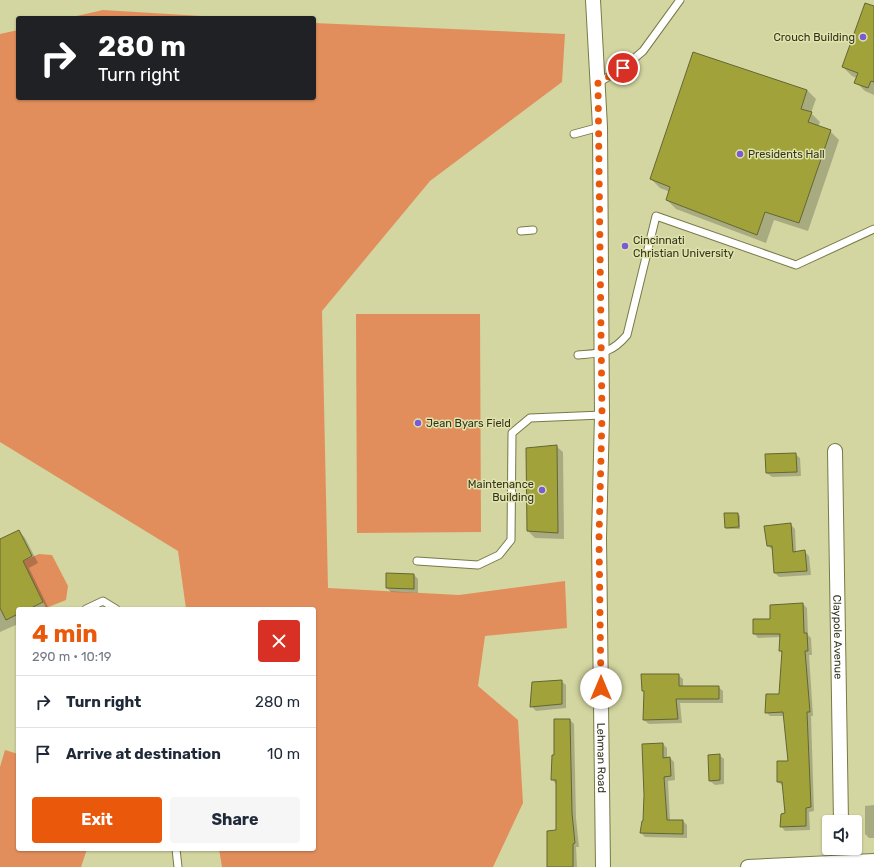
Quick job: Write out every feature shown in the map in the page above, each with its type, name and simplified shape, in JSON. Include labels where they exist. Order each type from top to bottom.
[{"type":"street","name":"Lehman Road","points":[[593,0],[600,127],[602,415],[599,538],[603,867]]},
{"type":"street","name":"Claypole Avenue","points":[[835,452],[841,815]]},
{"type":"street","points":[[748,867],[842,856],[874,861]]},
{"type":"lane","points":[[598,83],[623,68],[643,51],[680,0]]},
{"type":"lane","points":[[574,134],[600,127]]},
{"type":"lane","points":[[578,355],[602,353],[617,347],[627,335],[656,216],[796,265],[874,229]]},
{"type":"lane","points":[[521,231],[533,230]]},
{"type":"lane","points":[[417,561],[478,565],[499,556],[511,540],[512,433],[530,418],[602,415]]},
{"type":"lane","points":[[90,607],[103,601],[113,607]]},
{"type":"lane","points":[[176,851],[178,867]]},
{"type":"shaded area","points":[[103,10],[201,16],[77,16]]},
{"type":"shaded area","points":[[316,23],[565,34],[562,82],[430,181],[322,311],[328,588],[459,595],[565,581],[567,628],[485,636],[478,686],[518,720],[523,803],[493,867],[222,867],[219,851],[316,851],[316,607],[186,607],[178,551],[0,442],[0,34],[16,30],[16,100],[316,100]]},
{"type":"shaded area","name":"Jean Byars Field","points":[[356,314],[480,314],[481,532],[357,533]]},
{"type":"shaded area","points":[[39,554],[52,555],[68,586],[66,600],[46,607],[23,561]]},
{"type":"shaded area","points":[[5,750],[16,753],[16,851],[86,851],[81,867],[0,867],[0,767]]},
{"type":"building","name":"Crouch Building","points":[[865,3],[874,6],[874,82],[871,81],[868,88],[854,83],[858,73],[842,67]]},
{"type":"building","name":"Presidents Hall","points":[[693,52],[807,90],[801,109],[812,112],[808,122],[831,130],[799,223],[765,212],[757,235],[666,200],[670,187],[650,179]]},
{"type":"building","name":"Maintenance Building","points":[[557,445],[558,533],[527,531],[526,448]]},
{"type":"building","points":[[796,453],[797,472],[766,473],[765,454]]},
{"type":"building","points":[[724,513],[738,513],[739,527],[725,528]]},
{"type":"building","points":[[791,523],[793,552],[805,550],[807,571],[774,573],[772,546],[767,546],[764,526]]},
{"type":"building","points":[[19,530],[32,556],[23,561],[43,602],[33,607],[16,607],[16,615],[6,620],[0,608],[0,539]]},
{"type":"building","points":[[386,573],[414,574],[414,589],[386,588]]},
{"type":"building","points":[[803,603],[804,633],[807,633],[808,651],[805,651],[810,712],[807,712],[811,807],[806,808],[806,826],[780,827],[781,814],[785,813],[782,782],[777,782],[777,761],[788,761],[783,712],[765,713],[766,694],[779,694],[782,651],[779,651],[780,634],[753,634],[753,619],[770,619],[770,605]]},
{"type":"building","points":[[641,674],[679,674],[679,686],[719,686],[719,699],[676,699],[678,719],[643,720],[644,691],[642,691]]},
{"type":"building","points":[[562,680],[562,704],[530,707],[532,682]]},
{"type":"building","points":[[554,719],[570,719],[572,813],[575,843],[573,844],[573,867],[547,867],[547,831],[556,830],[556,780],[551,780],[552,755],[554,755]]},
{"type":"building","points":[[663,743],[663,758],[670,757],[671,776],[664,777],[667,820],[683,820],[683,834],[640,833],[643,821],[644,795],[642,744]]},
{"type":"building","points":[[720,754],[720,780],[709,781],[708,755]]},
{"type":"place","name":"Crouch Building","points":[[863,37]]},
{"type":"place","name":"Presidents Hall","points":[[740,154]]},
{"type":"place","name":"Cincinnati Christian University","points":[[625,246]]},
{"type":"place","name":"Jean Byars Field","points":[[418,423]]},
{"type":"place","name":"Maintenance Building","points":[[542,490]]},
{"type":"route","points":[[601,688],[599,538],[602,415],[600,141],[598,83],[623,68]]}]
